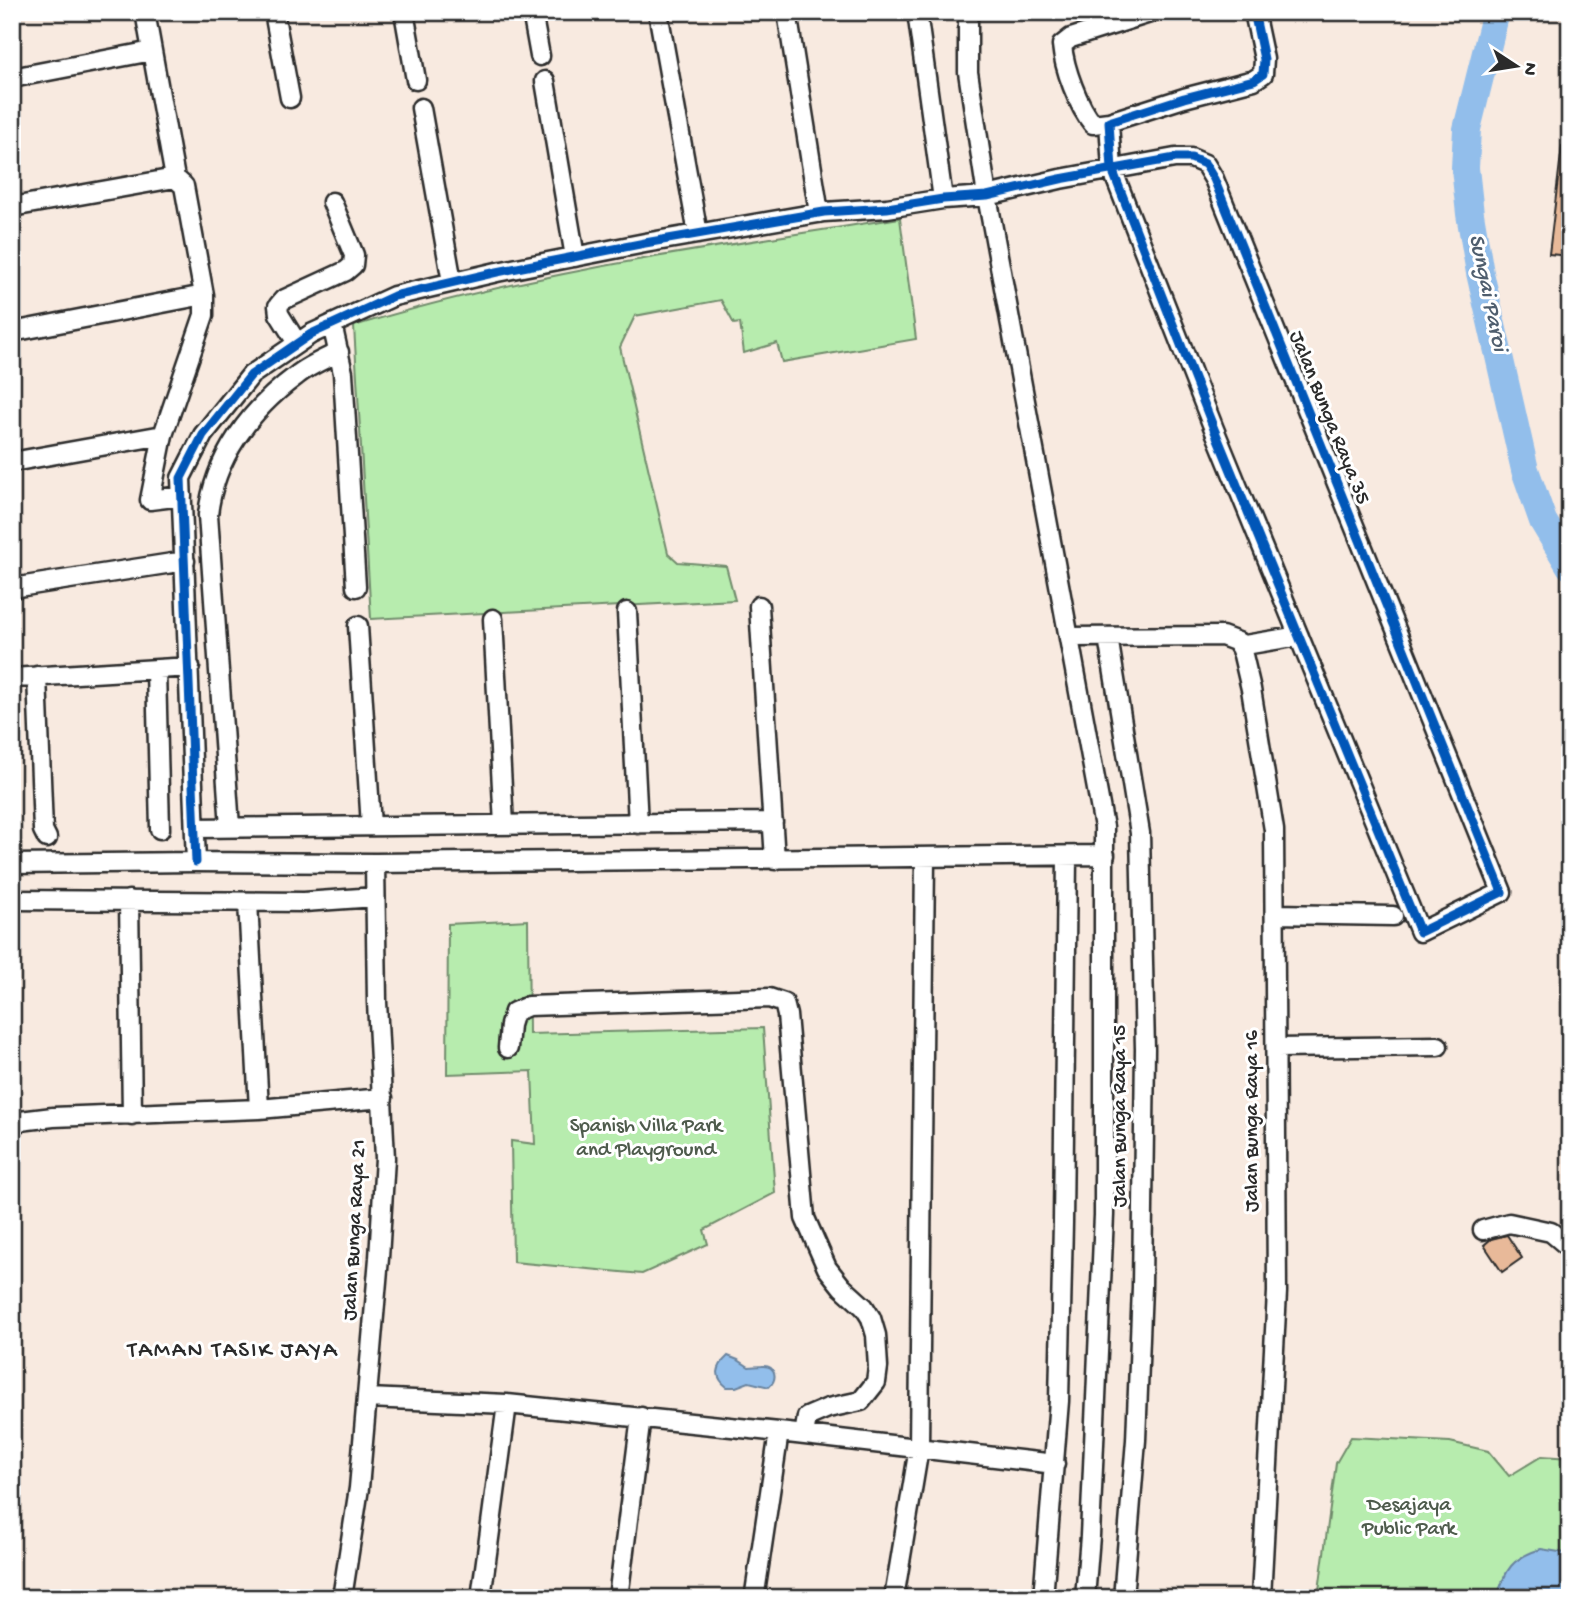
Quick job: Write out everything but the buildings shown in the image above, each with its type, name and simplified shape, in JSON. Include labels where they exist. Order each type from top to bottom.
[{"type":"street","points":[[145,12],[175,178],[184,186],[204,295],[204,315],[163,435],[150,500],[182,496]]},
{"type":"street","points":[[274,12],[290,98]]},
{"type":"street","points":[[404,12],[416,80]]},
{"type":"street","points":[[532,12],[540,56]]},
{"type":"street","points":[[658,12],[698,234]]},
{"type":"street","points":[[787,12],[819,213]]},
{"type":"street","points":[[917,12],[943,199]]},
{"type":"street","points":[[968,12],[968,72],[987,196],[1104,827],[1104,1215],[1085,1598]]},
{"type":"street","points":[[1153,12],[1071,38],[1062,45],[1063,60],[1086,116],[1093,124],[1109,122],[1184,98],[1254,80],[1263,74],[1264,59],[1254,12]]},
{"type":"street","points":[[12,78],[152,51]]},
{"type":"street","points":[[545,81],[575,257]]},
{"type":"street","points":[[421,108],[452,282]]},
{"type":"street","points":[[1070,637],[1222,636],[1238,642],[1239,646],[1299,636],[1112,169],[1109,122]]},
{"type":"street","name":"Jalan Bunga Raya 35","points":[[196,862],[181,478],[203,435],[251,375],[311,334],[331,324],[394,296],[452,282],[819,213],[987,196],[1112,169],[1175,158],[1191,158],[1205,164],[1214,179],[1502,892],[1420,932],[1299,636]]},
{"type":"street","points":[[12,206],[175,178]]},
{"type":"street","points":[[297,343],[279,314],[278,306],[284,300],[346,271],[353,265],[354,255],[332,202]]},
{"type":"street","points":[[12,332],[204,295]]},
{"type":"street","points":[[331,324],[343,373],[356,587]]},
{"type":"street","points":[[230,827],[208,515],[210,492],[225,457],[252,416],[298,374],[339,352]]},
{"type":"street","points":[[12,461],[163,435]]},
{"type":"street","points":[[12,589],[185,561]]},
{"type":"street","points":[[758,606],[775,860]]},
{"type":"street","points":[[627,612],[638,824]]},
{"type":"street","points":[[493,620],[504,825]]},
{"type":"street","points":[[358,626],[370,826]]},
{"type":"street","name":"Jalan Bunga Raya 15","points":[[1108,637],[1140,833],[1145,1049],[1138,1412],[1123,1598]]},
{"type":"street","name":"Jalan Bunga Raya 16","points":[[1239,646],[1251,689],[1274,830],[1277,1292],[1261,1598]]},
{"type":"street","points":[[12,678],[190,667]]},
{"type":"street","points":[[156,670],[160,829]]},
{"type":"street","points":[[37,676],[43,830],[47,838]]},
{"type":"street","points":[[195,828],[772,822]]},
{"type":"street","points":[[12,864],[775,860],[1105,855]]},
{"type":"street","points":[[1042,1598],[1059,1401],[1067,856]]},
{"type":"street","points":[[894,1598],[919,1448],[925,858]]},
{"type":"street","name":"Jalan Bunga Raya 21","points":[[342,1598],[359,1488],[368,1398],[385,1158],[375,863]]},
{"type":"street","points":[[12,900],[304,902],[375,897]]},
{"type":"street","points":[[129,900],[132,1115]]},
{"type":"street","points":[[248,902],[259,1109]]},
{"type":"street","points":[[1275,914],[1393,916]]},
{"type":"street","points":[[508,1048],[514,1012],[528,1006],[769,998],[784,1003],[794,1083],[805,1218],[827,1268],[871,1318],[876,1335],[878,1367],[876,1381],[862,1401],[828,1408],[807,1417],[804,1435]]},
{"type":"street","points":[[1276,1048],[1438,1046]]},
{"type":"street","points":[[12,1122],[53,1116],[259,1109],[383,1098]]},
{"type":"street","points":[[1483,1230],[1509,1223],[1552,1232],[1570,1248]]},
{"type":"street","points":[[368,1398],[507,1404],[1055,1464]]},
{"type":"street","points":[[481,1598],[507,1404]]},
{"type":"street","points":[[618,1598],[641,1417]]},
{"type":"street","points":[[755,1593],[779,1432]]},
{"type":"green space","points":[[900,218],[916,339],[782,362],[777,343],[744,353],[740,323],[734,324],[721,300],[635,316],[620,347],[668,553],[678,562],[726,566],[735,600],[371,619],[354,326],[556,275],[693,250]]},
{"type":"green space","name":"Spanish Villa Park and Playground","points":[[528,920],[529,1034],[763,1028],[775,1193],[704,1230],[708,1244],[642,1274],[513,1262],[511,1141],[535,1144],[532,1071],[447,1074],[448,924]]},
{"type":"green space","name":"Desajaya Public Park","points":[[1351,1437],[1450,1442],[1488,1451],[1509,1476],[1542,1456],[1570,1458],[1570,1598],[1318,1598],[1336,1463]]},
{"type":"water","points":[[728,1356],[749,1367],[767,1366],[774,1373],[772,1384],[769,1387],[749,1382],[727,1387],[718,1372]]},
{"type":"water","points":[[1541,1549],[1565,1553],[1570,1558],[1570,1598],[1497,1598],[1503,1579],[1511,1566],[1523,1556]]},
{"type":"waterway","name":"Sungai Paroi","points":[[1496,12],[1467,129],[1465,168],[1470,214],[1480,273],[1525,470],[1543,521],[1570,566]]},
{"type":"cycle path","points":[[196,862],[181,478],[203,435],[251,375],[311,334],[394,296],[497,272],[824,212],[887,208],[943,199],[987,196],[1060,179],[1175,158],[1191,158],[1205,164],[1214,179],[1502,892],[1420,932],[1214,429],[1112,169],[1109,122],[1184,98],[1254,80],[1263,74],[1264,59],[1254,12]]},
{"type":"district","name":"TAMAN TASIK JAYA","points":[[233,1351]]}]
